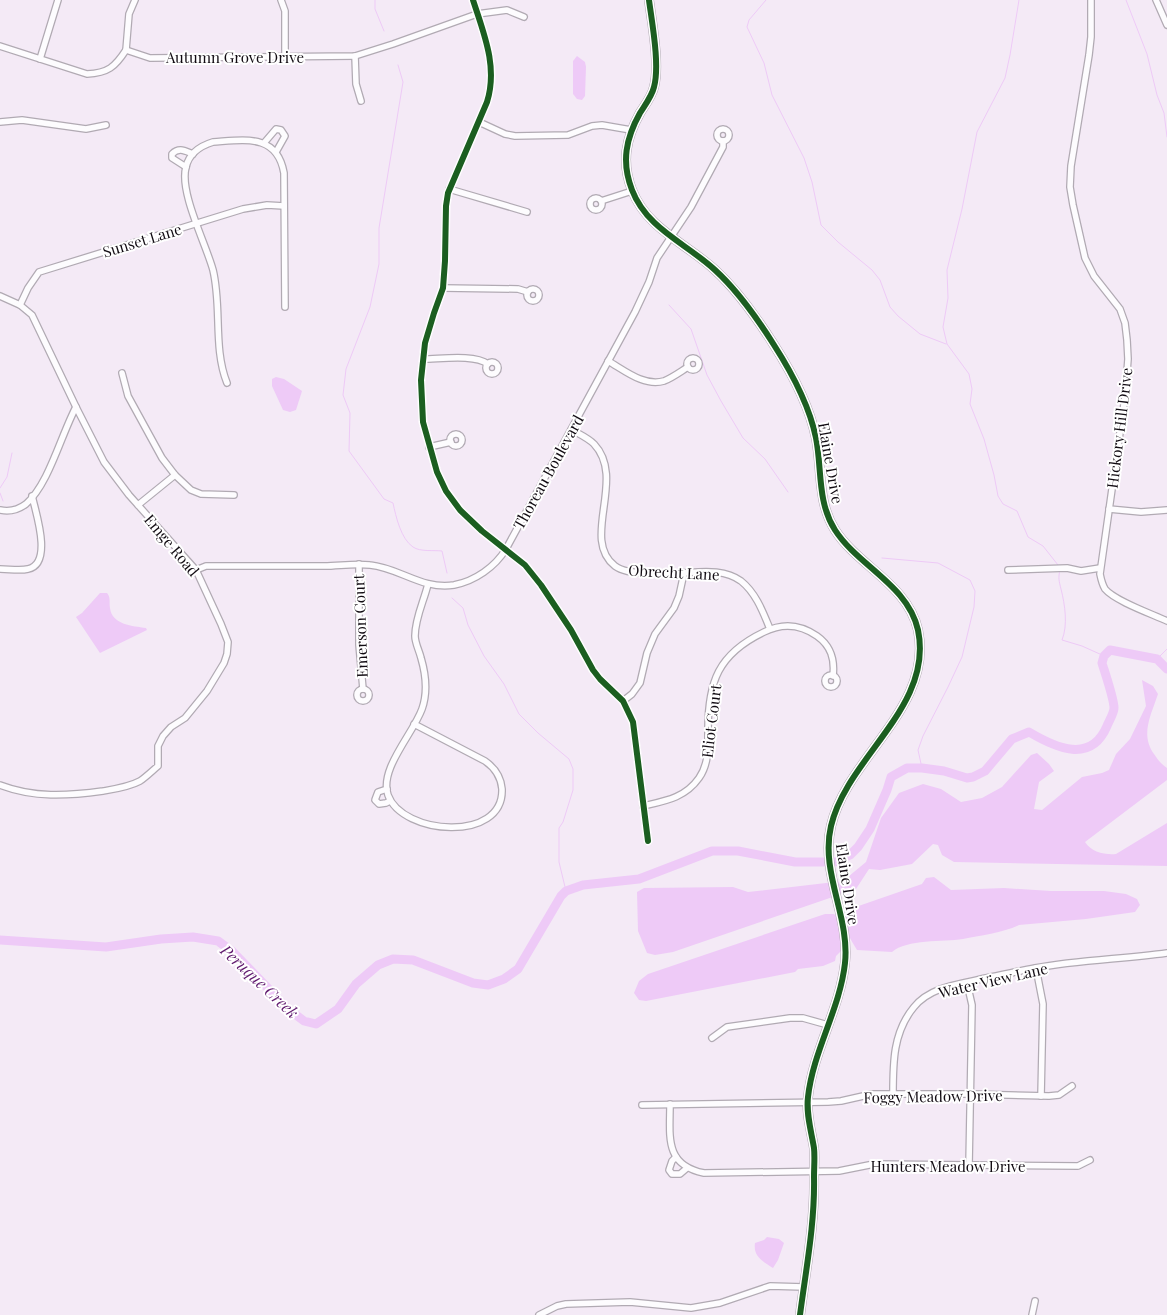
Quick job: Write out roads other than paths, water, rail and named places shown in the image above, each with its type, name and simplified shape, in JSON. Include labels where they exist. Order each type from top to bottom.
[{"type":"street","points":[[40,59],[58,0]]},
{"type":"street","points":[[0,46],[88,74],[99,73],[114,66],[126,50],[129,14],[135,0]]},
{"type":"street","points":[[281,0],[285,11],[285,57]]},
{"type":"street","points":[[473,0],[490,57],[491,90],[449,189],[446,206],[444,288],[425,343],[423,359],[421,380],[423,422],[438,477],[452,501],[468,519],[526,565],[571,630],[593,670],[623,701],[633,722],[648,841]]},
{"type":"street","name":"Elaine Drive","points":[[649,0],[655,33],[653,40],[654,89],[631,130],[626,148],[627,172],[632,190],[644,211],[660,230],[716,270],[752,312],[772,341],[791,373],[810,417],[818,447],[821,488],[825,509],[834,529],[847,547],[893,588],[904,602],[915,622],[919,641],[920,654],[913,682],[905,701],[890,728],[858,770],[835,810],[829,834],[832,882],[846,949],[843,976],[810,1081],[807,1103],[814,1150],[814,1211],[800,1315]]},
{"type":"street","name":"Hickory Hill Drive","points":[[1092,0],[1091,37],[1071,166],[1070,187],[1085,258],[1094,276],[1120,309],[1125,323],[1128,359],[1125,397],[1100,568],[1102,584],[1110,593],[1167,621]]},
{"type":"street","points":[[1156,0],[1167,25]]},
{"type":"street","name":"Autumn Grove Drive","points":[[126,50],[150,58],[355,56],[478,14],[507,10],[524,17]]},
{"type":"street","points":[[355,56],[356,84],[361,101]]},
{"type":"street","points":[[0,122],[22,120],[86,129],[106,125]]},
{"type":"street","points":[[479,122],[505,134],[515,136],[568,135],[592,126],[602,125],[631,130]]},
{"type":"street","points":[[264,143],[276,129],[281,130],[285,136],[276,152]]},
{"type":"street","points":[[226,383],[222,370],[217,290],[212,268],[187,191],[185,177],[186,167],[193,154],[200,148],[213,142],[256,140],[264,143],[276,152],[283,164],[285,307]]},
{"type":"street","name":"Thoreau Boulevard","points":[[196,570],[206,566],[331,566],[359,564],[384,568],[428,584],[448,585],[461,583],[472,578],[497,562],[572,430],[644,294],[657,258],[691,207],[723,147],[723,141]]},
{"type":"street","points":[[186,167],[172,158],[172,154],[176,150],[180,150],[193,154]]},
{"type":"street","points":[[449,189],[527,212]]},
{"type":"street","points":[[601,201],[632,190]]},
{"type":"street","name":"Sunset Lane","points":[[20,305],[28,288],[39,272],[243,209],[267,205],[284,206]]},
{"type":"street","points":[[444,288],[518,289],[528,292]]},
{"type":"street","name":"Emge Road","points":[[0,296],[20,305],[32,315],[104,462],[138,505],[196,570],[228,642],[224,663],[194,709],[185,718],[170,727],[163,736],[158,746],[158,766],[140,781],[122,788],[76,795],[33,794],[0,785]]},
{"type":"street","points":[[423,359],[466,358],[482,360],[488,364]]},
{"type":"street","points":[[608,361],[640,379],[650,382],[665,381],[688,367]]},
{"type":"street","points":[[122,373],[128,396],[162,458],[174,475],[191,490],[201,494],[234,495]]},
{"type":"street","points":[[0,510],[11,511],[18,508],[25,504],[32,496],[45,476],[68,421],[76,407]]},
{"type":"street","name":"Obrecht Lane","points":[[572,430],[592,442],[605,462],[607,484],[602,541],[606,556],[615,566],[624,570],[643,573],[716,572],[732,576],[740,580],[756,599],[770,629]]},
{"type":"street","points":[[429,447],[450,442]]},
{"type":"street","points":[[138,505],[174,475]]},
{"type":"street","points":[[0,569],[28,569],[37,564],[40,558],[42,546],[32,496]]},
{"type":"street","points":[[1109,509],[1141,512],[1167,510]]},
{"type":"street","name":"Emerson Court","points":[[359,564],[358,645],[362,689]]},
{"type":"street","points":[[1008,570],[1066,568],[1081,571],[1100,568]]},
{"type":"street","points":[[623,701],[640,683],[655,634],[674,608],[679,596],[684,573]]},
{"type":"street","points":[[414,724],[492,766],[500,779],[502,790],[501,799],[494,813],[486,821],[476,825],[431,826],[401,813],[390,801],[387,789],[389,771],[414,724],[421,711],[426,695],[424,670],[415,632],[416,622],[428,584]]},
{"type":"street","name":"Eliot Court","points":[[643,806],[678,797],[699,779],[707,756],[711,692],[717,672],[734,651],[770,629],[782,626],[799,627],[822,639],[830,650],[834,668],[833,676]]},
{"type":"street","points":[[387,789],[378,792],[375,800],[379,804],[390,801]]},
{"type":"street","name":"Water View Lane","points":[[893,1094],[895,1050],[900,1032],[906,1018],[915,1006],[930,994],[946,987],[1036,968],[1167,953]]},
{"type":"street","points":[[1036,968],[1043,1007],[1041,1096]]},
{"type":"street","points":[[967,982],[972,1005],[969,1165]]},
{"type":"street","points":[[712,1038],[727,1027],[790,1018],[803,1018],[828,1025]]},
{"type":"street","name":"Foggy Meadow Drive","points":[[642,1104],[807,1103],[841,1101],[872,1094],[1041,1096],[1059,1095],[1072,1086]]},
{"type":"street","name":"Hunters Meadow Drive","points":[[670,1104],[670,1147],[676,1157],[669,1166],[672,1174],[680,1174],[687,1168],[691,1171],[704,1173],[839,1171],[874,1164],[1078,1166],[1090,1160]]},
{"type":"street","points":[[676,1157],[687,1168]]},
{"type":"street","points":[[539,1315],[547,1313],[557,1306],[566,1304],[640,1303],[691,1308],[720,1303],[770,1286],[804,1287]]},
{"type":"street","points":[[1032,1315],[1035,1302]]},
{"type":"waterway","points":[[375,0],[375,9],[384,31]]},
{"type":"waterway","points":[[766,0],[749,20],[747,27],[764,63],[772,95],[804,158],[812,182],[821,225],[872,270],[880,280],[890,307],[898,316],[920,334],[946,344]]},
{"type":"waterway","points":[[1019,0],[1005,78],[977,132],[962,209],[947,270],[948,298],[943,327],[947,344],[969,374],[972,389],[970,404],[984,439],[998,496],[1003,504],[1017,511],[1028,537],[1043,546],[1058,565]]},
{"type":"waterway","points":[[1126,0],[1147,54],[1157,95],[1164,113],[1167,137]]},
{"type":"waterway","points":[[398,65],[403,82],[379,228],[379,264],[370,307],[346,369],[343,395],[350,413],[349,451],[384,499],[393,503],[405,539],[419,550],[442,551],[447,573]]},
{"type":"waterway","points":[[669,305],[691,329],[707,375],[743,438],[765,459],[788,492]]},
{"type":"waterway","points":[[0,488],[7,477],[12,453]]},
{"type":"waterway","points":[[0,493],[3,501]]},
{"type":"waterway","points":[[882,558],[938,563],[970,580],[975,591],[974,607],[962,657],[918,750],[922,768]]},
{"type":"waterway","points":[[1060,570],[1059,580],[1065,615],[1065,628],[1062,640],[1102,655],[1110,650]]},
{"type":"waterway","points":[[452,598],[463,608],[468,625],[484,656],[504,684],[519,714],[569,759],[573,769],[573,790],[563,822],[559,828],[559,862],[566,891]]},
{"type":"waterway","points":[[1157,659],[1167,649]]},
{"type":"waterway","name":"Peruque Creek","points":[[0,940],[106,947],[161,939],[193,937],[218,941],[233,952],[287,1008],[304,1021],[316,1024],[338,1009],[356,984],[378,965],[393,959],[413,960],[473,983],[488,985],[504,979],[518,969],[561,896],[566,891],[583,885],[639,879],[712,851],[738,851],[795,862],[835,862],[850,855],[870,829],[891,777],[907,768],[922,768],[944,771],[967,778],[973,777],[985,771],[1012,739],[1029,732],[1061,747],[1082,749],[1092,745],[1100,738],[1114,710],[1113,699],[1102,663],[1104,656],[1110,650],[1157,659],[1167,669]]}]
